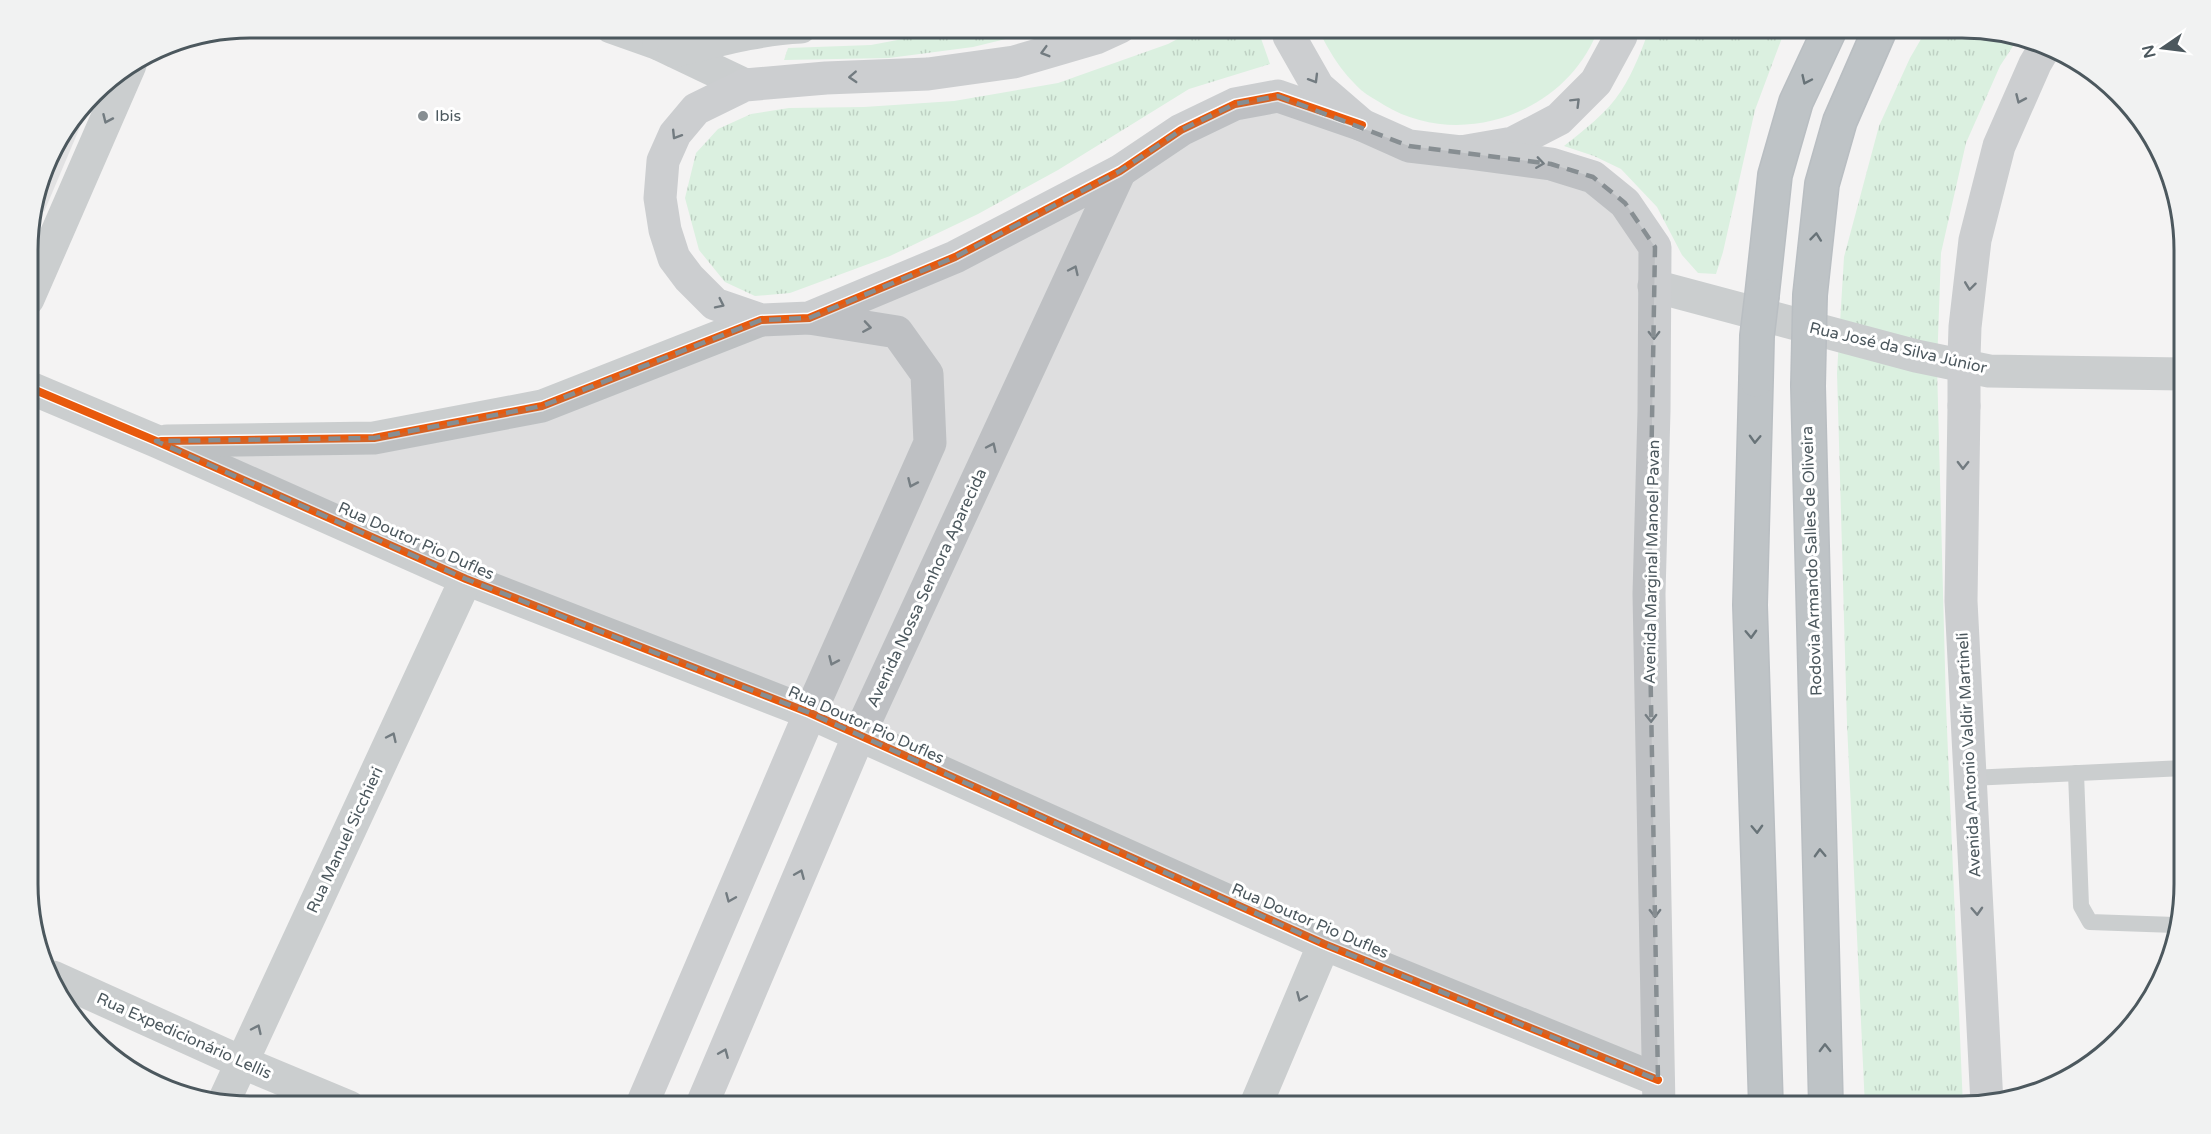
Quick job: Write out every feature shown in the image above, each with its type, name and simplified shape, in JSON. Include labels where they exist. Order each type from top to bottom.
[{"type":"highway","points":[[1766,1096],[1750,605],[1757,336],[1775,175],[1796,102],[1826,38]]},
{"type":"highway","name":"Rodovia Armando Salles de Oliveira","points":[[1826,1096],[1808,386],[1810,295],[1822,184],[1840,121],[1876,38]]},
{"type":"highway","points":[[1760,932],[1761,1096]]},
{"type":"street","points":[[667,41],[716,38]]},
{"type":"street","points":[[761,320],[715,304],[689,278],[674,258],[665,231],[660,198],[663,160],[675,134],[696,109],[745,85],[928,74],[1014,62],[1096,38]]},
{"type":"street","points":[[1290,38],[1318,87],[1362,125]]},
{"type":"street","points":[[809,318],[955,256],[1120,171],[1181,130],[1235,104],[1278,96],[1362,125],[1409,147],[1461,152],[1513,143],[1559,119],[1596,82],[1620,38]]},
{"type":"street","points":[[667,41],[745,85]]},
{"type":"street","name":"Avenida Antonio Valdir Martineli","points":[[1987,1095],[1961,601],[1965,327],[1975,240],[1999,146],[2041,53]]},
{"type":"street","points":[[38,276],[124,78]]},
{"type":"street","name":"Avenida Marginal Manoel Pavan","points":[[1461,152],[1551,164],[1593,177],[1625,203],[1655,247],[1654,411],[1649,594],[1658,1093]]},
{"type":"street","name":"Avenida Nossa Senhora Aparecida","points":[[706,1096],[859,735],[1120,171]]},
{"type":"street","name":"Rua José da Silva Júnior","points":[[1654,286],[1916,356],[1989,371],[2174,374]]},
{"type":"street","points":[[156,441],[374,438],[542,406],[761,320],[809,318],[897,332],[927,374],[930,443],[810,713],[646,1096]]},
{"type":"street","name":"Rua Doutor Pio Dufles","points":[[38,391],[156,441],[466,579],[810,713],[1658,1093]]},
{"type":"street","name":"Rua Manuel Sicchieri","points":[[226,1095],[466,579]]},
{"type":"street","points":[[1260,1096],[1324,944]]},
{"type":"street","name":"Rua Expedicionário Lellis","points":[[60,980],[241,1062],[323,1096]]},
{"type":"lane","points":[[1971,778],[2174,768]]},
{"type":"lane","points":[[2076,773],[2081,906],[2090,922],[2169,925]]},
{"type":"highlighted area","points":[[1278,96],[1409,146],[1551,164],[1593,177],[1625,203],[1655,247],[1649,594],[1658,1080],[1324,944],[810,713],[466,579],[156,441],[374,438],[542,406],[761,320],[809,318],[955,257],[1120,171],[1181,130],[1235,104]]},
{"type":"shaded area","points":[[85,116],[44,212],[41,211],[45,194],[59,156]]},
{"type":"green space","points":[[908,38],[1009,38],[973,47],[889,58],[784,60],[788,48],[871,45]]},
{"type":"green space","points":[[1179,38],[1261,38],[1270,64],[1189,89],[1058,170],[978,214],[890,256],[790,293],[755,296],[725,282],[699,250],[685,198],[696,153],[718,129],[751,114],[789,108],[864,107],[954,101],[1058,83]]},
{"type":"green space","points":[[1323,38],[1594,38],[1584,57],[1564,82],[1538,101],[1510,116],[1478,123],[1446,125],[1414,119],[1384,105],[1354,83],[1331,53]]},
{"type":"green space","points":[[1646,38],[1782,38],[1755,110],[1716,274],[1698,273],[1682,255],[1657,207],[1621,169],[1594,156],[1564,146],[1609,107],[1626,83]]},
{"type":"green space","points":[[1922,38],[1976,38],[2014,44],[2000,66],[1966,143],[1941,253],[1937,366],[1946,705],[1963,1096],[1864,1096],[1847,724],[1837,373],[1844,257],[1879,126]]},
{"type":"cycle path","points":[[161,441],[374,438],[542,406],[761,320],[809,318],[955,257],[1120,171],[1181,130],[1235,104],[1278,96],[1362,125]]},
{"type":"cycle path","points":[[38,391],[156,441],[466,579],[810,713],[1324,944],[1658,1080]]},
{"type":"place","name":"Ibis","points":[[423,116]]}]
